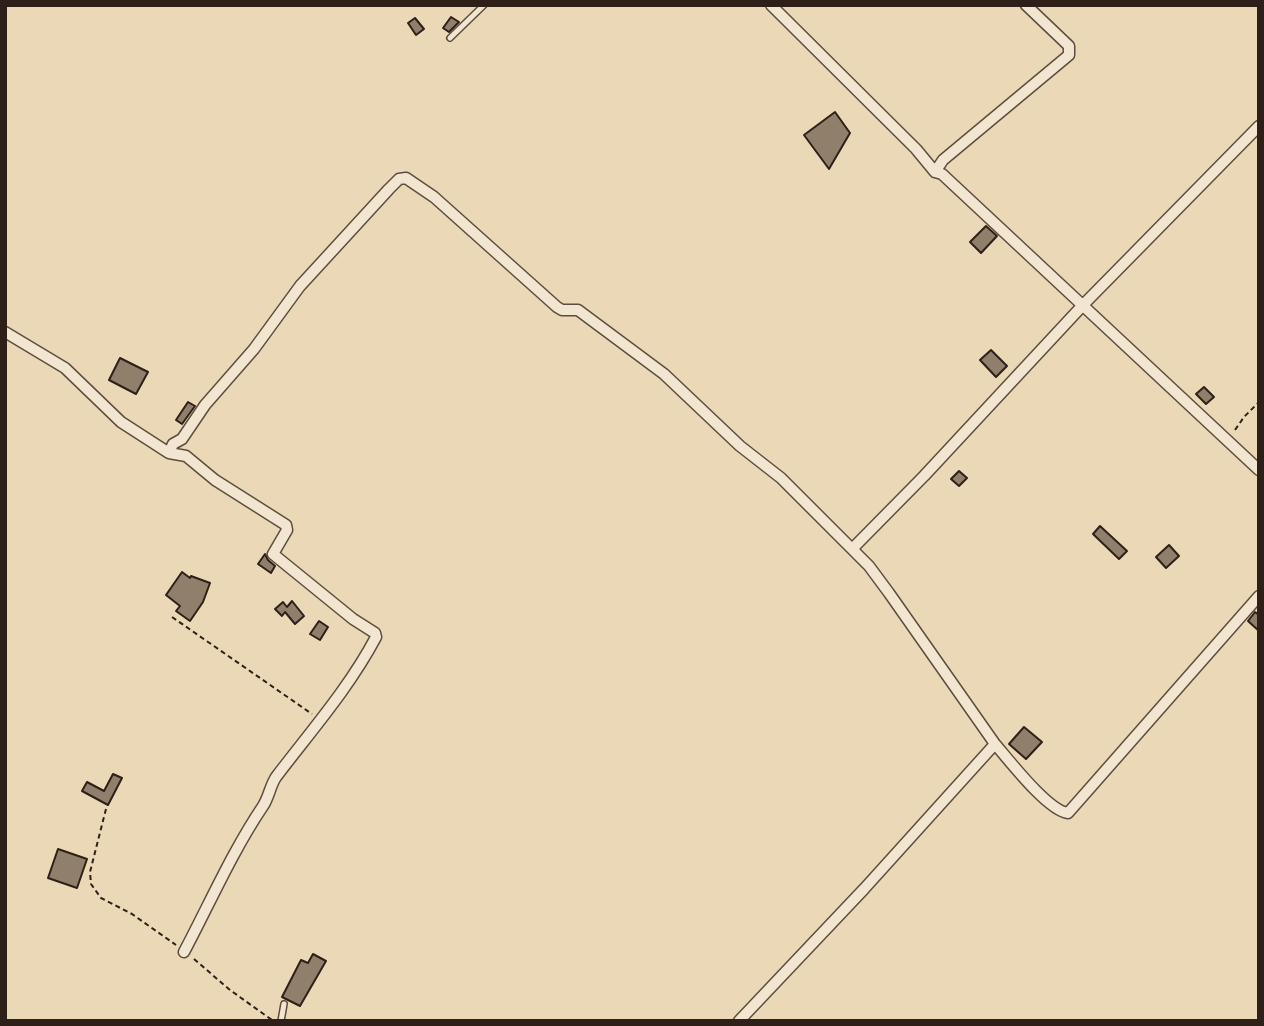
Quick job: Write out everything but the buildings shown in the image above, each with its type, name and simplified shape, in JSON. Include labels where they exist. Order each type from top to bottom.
[{"type":"street","points":[[771,5],[916,149],[935,172],[942,174],[1259,470]]},
{"type":"street","points":[[935,172],[943,160],[1069,55],[1069,46],[1026,5]]},
{"type":"street","points":[[853,550],[862,537],[1083,305],[1259,126]]},
{"type":"street","points":[[169,453],[173,444],[182,439],[205,405],[254,349],[300,286],[389,189],[406,178],[434,197],[557,307],[586,314],[664,374],[740,446],[781,478],[869,566],[995,744],[1058,810],[1068,813],[1259,596]]},
{"type":"street","points":[[5,332],[65,368],[121,422],[169,453],[186,456],[215,480],[286,526],[273,554],[353,619],[375,633],[376,638],[321,721],[275,778],[263,807],[224,871],[214,896],[184,952]]},
{"type":"street","points":[[739,1021],[873,880],[995,744]]},
{"type":"lane","points":[[450,38],[484,5]]},
{"type":"lane","points":[[281,1021],[284,1004]]},
{"type":"path","points":[[1229,442],[1244,417],[1259,401]]},
{"type":"path","points":[[172,617],[321,721]]},
{"type":"path","points":[[106,809],[90,872],[91,884],[97,894],[160,932],[272,1021]]}]
